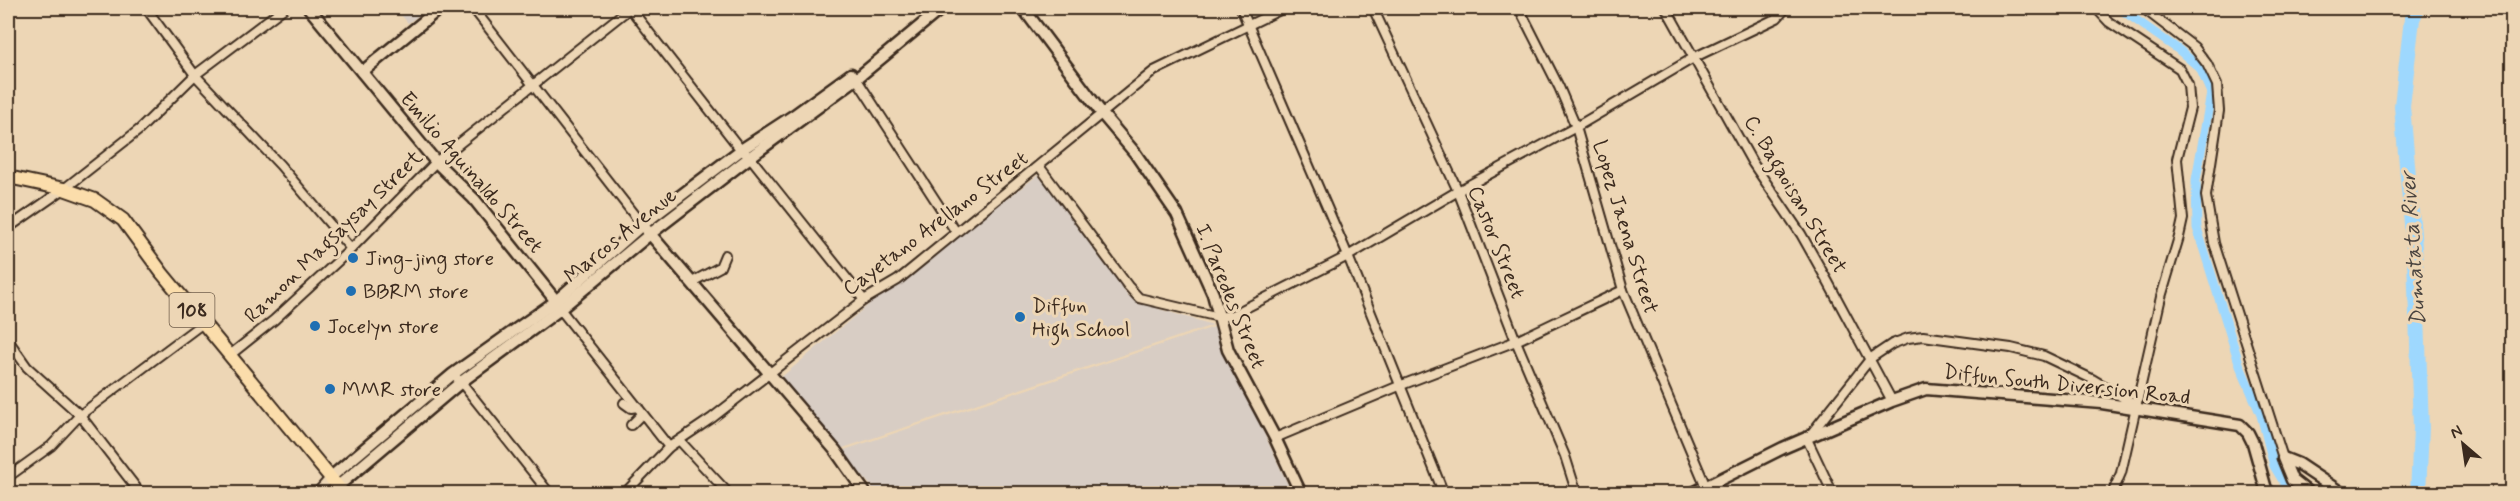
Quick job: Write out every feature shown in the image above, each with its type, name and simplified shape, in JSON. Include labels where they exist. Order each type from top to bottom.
[{"type":"main road","name":"108","points":[[8,177],[64,189],[95,200],[123,220],[162,273],[338,486]]},
{"type":"street","points":[[146,8],[195,75],[280,165],[351,249]]},
{"type":"street","points":[[8,228],[64,189],[139,130],[195,75],[284,8]]},
{"type":"street","name":"Emilio Aguinaldo Street","points":[[309,8],[436,162],[474,199],[669,447]]},
{"type":"street","points":[[362,72],[440,8]]},
{"type":"street","points":[[473,8],[642,225],[835,450],[866,494]]},
{"type":"street","points":[[630,8],[741,150],[750,157],[864,300]]},
{"type":"street","name":"Ramon Magsaysay Street","points":[[230,356],[274,320],[351,249],[436,162],[630,8]]},
{"type":"street","name":"Marcos Avenue","points":[[557,305],[642,225],[741,150],[854,76],[933,8]]},
{"type":"street","name":"Marcos Avenue","points":[[320,491],[338,486],[457,378],[557,305],[942,8]]},
{"type":"street","name":"I. Paredes Street","points":[[1023,8],[1103,115],[1135,153],[1177,214],[1213,294],[1227,350],[1275,438],[1301,494]]},
{"type":"street","points":[[1241,8],[1348,256],[1444,494]]},
{"type":"street","name":"Cayetano Arellano Street","points":[[624,494],[669,447],[680,441],[864,300],[898,280],[1103,115],[1154,71],[1284,8]]},
{"type":"street","name":"Castor Street","points":[[1373,8],[1458,192],[1516,340],[1565,456],[1577,494]]},
{"type":"street","name":"Lopez Jaena Street","points":[[1519,8],[1576,127],[1623,290],[1707,490]]},
{"type":"street","name":"C. Bagaoisan Street","points":[[1666,8],[1752,162],[1801,234],[1871,358],[1892,401]]},
{"type":"street","points":[[1039,166],[1139,298],[1219,317],[1232,315],[1348,256],[1695,57],[1777,18],[1786,8]]},
{"type":"street","points":[[2096,8],[2109,22],[2180,69],[2188,85],[2190,108],[2177,159],[2182,219],[2180,237],[2162,297],[2121,473],[2112,494]]},
{"type":"street","points":[[2143,8],[2194,47],[2207,64],[2217,85],[2219,111],[2206,196],[2214,243],[2283,458],[2292,480],[2310,494]]},
{"type":"street","points":[[854,76],[956,232]]},
{"type":"street","points":[[692,282],[720,267],[725,255]]},
{"type":"street","points":[[1275,438],[1516,340],[1623,290]]},
{"type":"street","points":[[8,477],[51,446],[80,415],[203,322]]},
{"type":"street","points":[[1833,494],[1807,439],[1871,358],[1892,344],[1908,338],[1923,336],[2011,348],[2044,356],[2072,369],[2137,408]]},
{"type":"street","points":[[8,340],[27,367],[80,415],[141,494]]},
{"type":"street","points":[[457,378],[550,494]]},
{"type":"street","name":"Diffun South Diversion Road","points":[[1691,494],[1707,490],[1807,439],[1915,391],[1933,389],[2102,403],[2240,426],[2248,433],[2253,443],[2267,492]]},
{"type":"street","points":[[624,403],[640,411],[631,425]]},
{"type":"street","points":[[680,441],[729,494]]},
{"type":"street","points":[[2283,458],[2298,464],[2343,494]]},
{"type":"shaded area","points":[[395,8],[429,8],[408,23]]},
{"type":"shaded area","name":"Diffun High School","points":[[1038,175],[1088,236],[1127,295],[1159,309],[1213,325],[840,449],[779,379],[873,301]]},
{"type":"shaded area","points":[[1214,327],[1292,493],[877,493],[841,451]]},
{"type":"waterway","points":[[2119,8],[2179,50],[2200,68],[2211,93],[2196,180],[2197,228],[2240,366],[2261,415],[2274,466],[2291,494]]},
{"type":"waterway","name":"Dumatata River","points":[[2417,8],[2412,19],[2402,106],[2415,259],[2421,428],[2418,494]]},
{"type":"place","name":"Jing-jing store","points":[[353,258]]},
{"type":"place","name":"BBRM store","points":[[351,291]]},
{"type":"place","name":"Diffun High School","points":[[1020,317]]},
{"type":"place","name":"Jocelyn store","points":[[315,326]]},
{"type":"place","name":"MMR store","points":[[330,389]]}]
